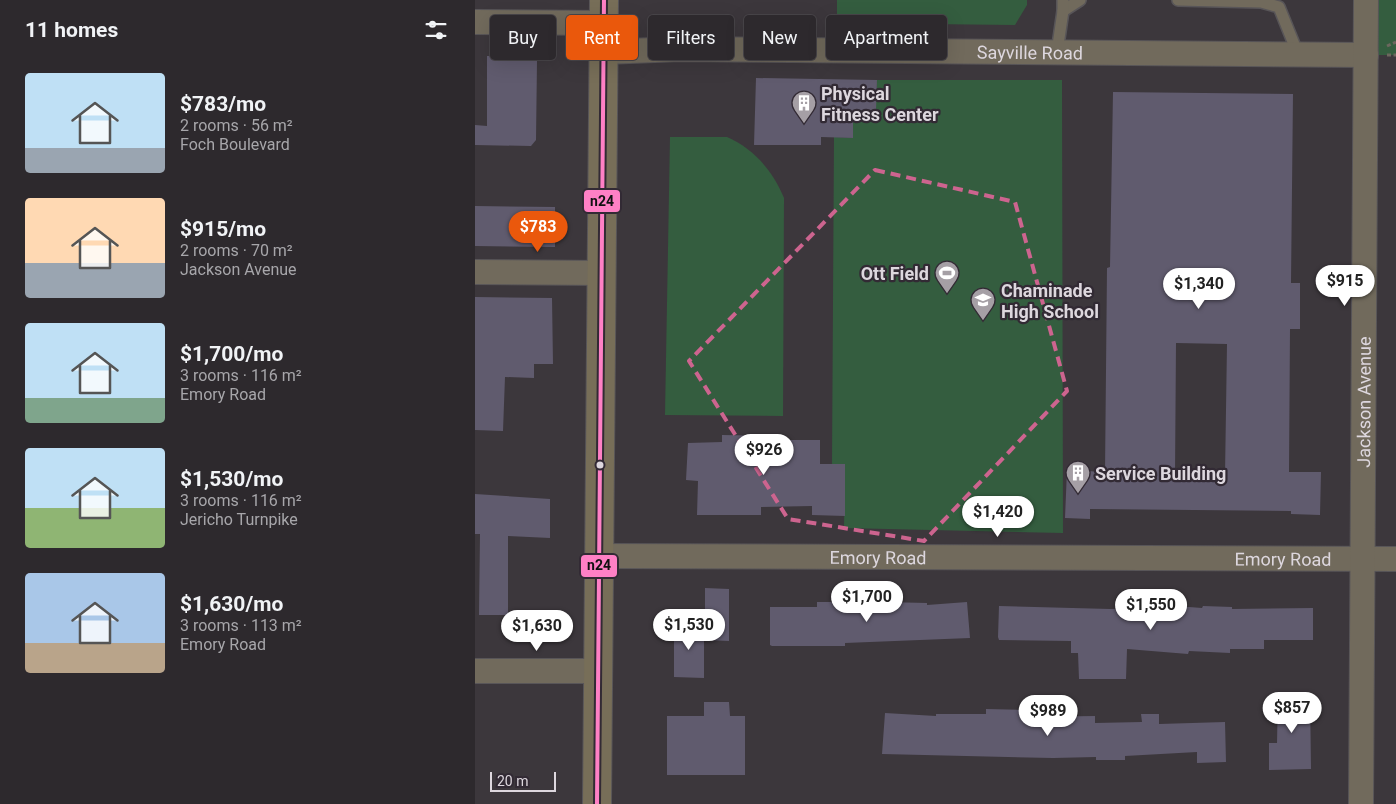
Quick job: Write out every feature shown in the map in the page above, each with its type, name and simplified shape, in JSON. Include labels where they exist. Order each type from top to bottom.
[{"type":"main road","points":[[597,804],[604,60]]},
{"type":"street","name":"Jackson Avenue","points":[[1361,804],[1366,0]]},
{"type":"street","points":[[475,22],[604,11]]},
{"type":"street","name":"Sayville Road","points":[[638,51],[689,49],[1366,55]]},
{"type":"street","points":[[475,272],[601,273]]},
{"type":"street","name":"Emory Road","points":[[599,556],[1396,559]]},
{"type":"street","points":[[475,670],[598,671]]},
{"type":"lane","points":[[1057,52],[1063,5],[1080,0]]},
{"type":"lane","points":[[1177,0],[1261,2],[1279,7],[1298,54]]},
{"type":"highlighted area","points":[[875,170],[1015,202],[1067,391],[924,541],[788,519],[689,361]]},
{"type":"green space","points":[[837,0],[1027,0],[1027,5],[1015,25],[947,24],[947,15],[837,15]]},
{"type":"green space","points":[[1366,0],[1396,0],[1396,55],[1366,55]]},
{"type":"green space","name":"Ott Field","points":[[877,80],[1062,80],[1063,533],[844,528],[845,464],[832,464],[834,137],[853,138],[853,110],[875,111]]},
{"type":"green space","points":[[670,137],[727,137],[754,154],[768,170],[784,198],[783,416],[665,415]]},
{"type":"building","points":[[487,56],[490,56],[490,60],[537,61],[536,140],[531,146],[475,145],[475,125],[487,126]]},
{"type":"building","name":"Physical Fitness Center","points":[[756,78],[877,80],[876,111],[853,110],[853,138],[821,137],[821,145],[754,145]]},
{"type":"building","points":[[1113,92],[1293,94],[1291,283],[1300,283],[1300,329],[1290,329],[1289,472],[1321,472],[1320,515],[1291,514],[1291,511],[1090,509],[1090,519],[1065,518],[1067,470],[1105,472],[1107,268],[1110,267]],"holes":[[[1176,343],[1227,344],[1225,475],[1175,475]]]},
{"type":"building","points":[[475,206],[555,207],[555,247],[475,246]]},
{"type":"building","points":[[475,297],[552,298],[553,364],[534,364],[534,378],[505,377],[503,431],[475,430]]},
{"type":"building","points":[[722,435],[786,436],[785,440],[820,440],[820,464],[845,464],[845,516],[812,515],[812,506],[761,507],[761,515],[697,515],[698,481],[686,480],[688,443],[722,442]]},
{"type":"building","points":[[475,494],[550,499],[550,538],[508,536],[508,615],[479,615],[480,534],[475,534]]},
{"type":"building","points":[[705,588],[729,589],[729,641],[705,640]]},
{"type":"building","points":[[817,602],[844,602],[844,604],[885,602],[927,603],[927,605],[967,602],[970,638],[845,643],[845,646],[770,645],[770,607],[817,607]]},
{"type":"building","points":[[1163,605],[1202,608],[1203,606],[1232,607],[1232,609],[1313,608],[1313,640],[1264,640],[1264,649],[1230,649],[1230,653],[1189,651],[1188,654],[1127,649],[1126,679],[1079,679],[1078,653],[1071,653],[1071,641],[999,640],[998,637],[999,606],[1110,609],[1162,608]]},
{"type":"building","points":[[674,625],[704,626],[704,678],[674,677]]},
{"type":"building","points":[[1278,693],[1310,693],[1311,769],[1269,770],[1269,743],[1277,743]]},
{"type":"building","points":[[704,702],[729,702],[730,716],[745,716],[745,775],[667,775],[667,716],[704,716]]},
{"type":"building","points":[[986,709],[1025,710],[1025,717],[1095,716],[1095,723],[1142,722],[1141,714],[1159,714],[1159,724],[1225,722],[1226,762],[1197,763],[1197,752],[1125,756],[1125,760],[1096,760],[1096,757],[1053,758],[882,754],[885,713],[936,716],[936,714],[986,714]]},
{"type":"transit line","name":"n24","points":[[597,804],[604,0]]},
{"type":"place","name":"Physical Fitness Center","points":[[804,124]]},
{"type":"place","name":"Ott Field","points":[[947,294]]},
{"type":"place","name":"Chaminade High School","points":[[983,321]]},
{"type":"place","name":"Service Building","points":[[1078,494]]}]
